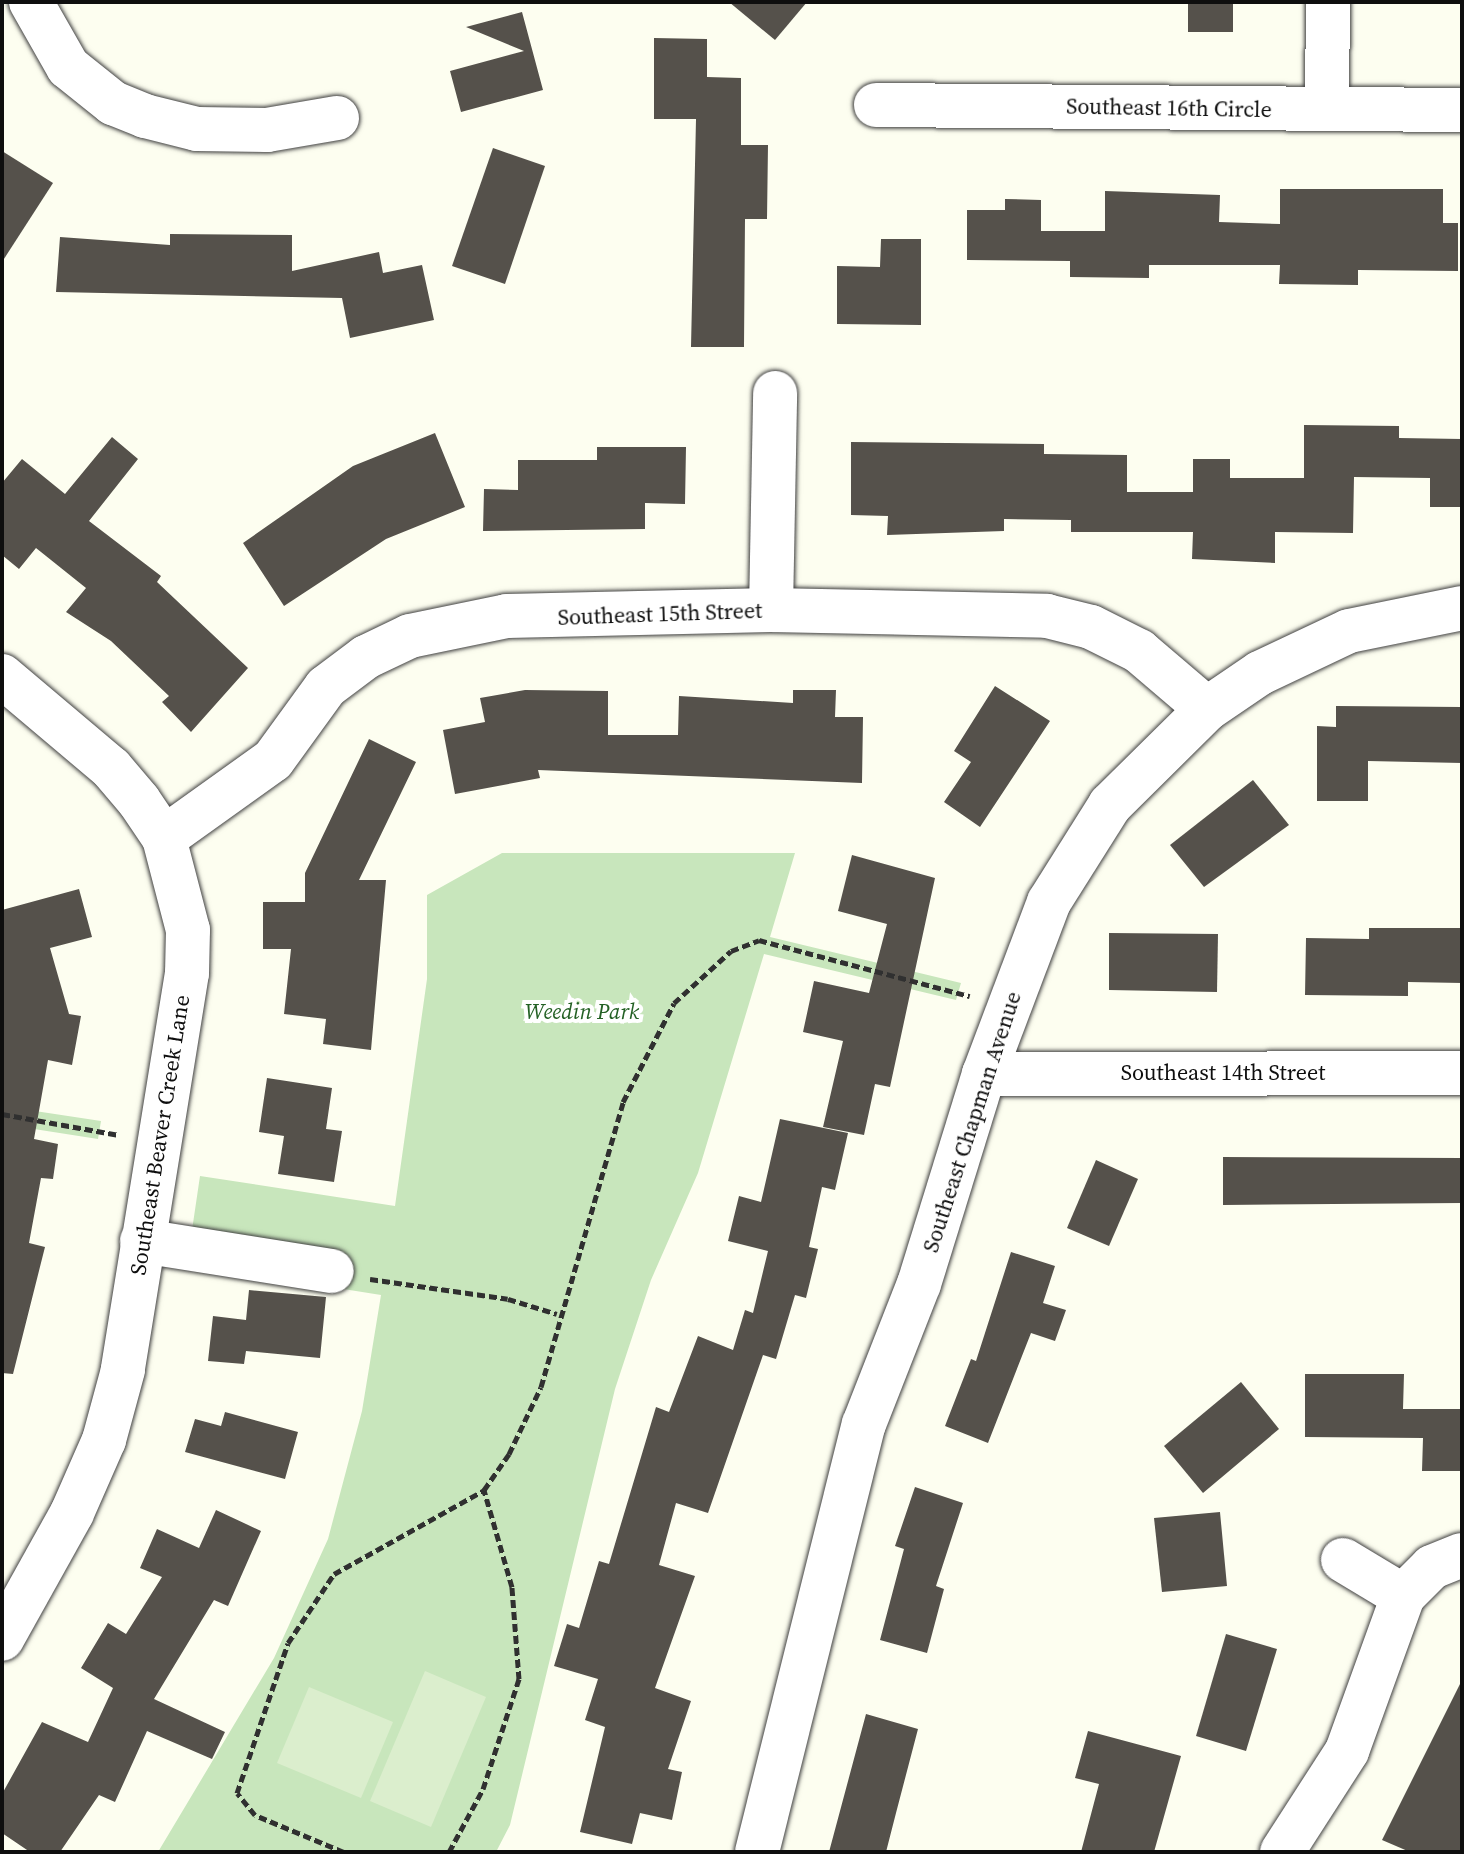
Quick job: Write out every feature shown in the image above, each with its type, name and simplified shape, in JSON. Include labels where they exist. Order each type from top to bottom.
[{"type":"street","points":[[31,2],[68,67],[113,103],[145,116],[197,129],[253,130],[337,118]]},
{"type":"street","points":[[1327,109],[1328,2]]},
{"type":"street","name":"Southeast 16th Circle","points":[[876,105],[1462,110]]},
{"type":"street","points":[[771,610],[775,393]]},
{"type":"street","name":"Southeast Chapman Avenue","points":[[757,1852],[864,1424],[919,1284],[984,1074],[1049,902],[1081,848],[1141,769],[1207,709],[1260,673],[1349,631],[1462,608]]},
{"type":"street","name":"Southeast 15th Street","points":[[164,838],[273,760],[326,687],[366,657],[410,636],[507,616],[771,610],[1047,616],[1139,651],[1207,709]]},
{"type":"street","name":"Southeast Beaver Creek Lane","points":[[2,676],[111,768],[164,838],[181,887],[188,944],[123,1370],[104,1440],[58,1541],[2,1639]]},
{"type":"street","name":"Southeast 14th Street","points":[[984,1074],[1462,1073]]},
{"type":"street","points":[[142,1241],[332,1271]]},
{"type":"street","points":[[1282,1852],[1347,1751],[1403,1596],[1432,1567],[1462,1555]]},
{"type":"street","points":[[1343,1560],[1403,1596]]},
{"type":"path","points":[[344,1852],[255,1815],[237,1793],[288,1643],[334,1574],[484,1490],[527,1421],[557,1314],[632,1080],[674,1003],[731,951],[770,941],[1009,1009]]},
{"type":"path","points":[[2,1114],[159,1145]]},
{"type":"path","points":[[332,1271],[442,1293],[508,1299],[557,1314]]},
{"type":"path","points":[[449,1852],[483,1789],[519,1679],[512,1587],[484,1490]]},
{"type":"green space","name":"Weedin Park","points":[[502,853],[795,853],[770,937],[961,983],[956,1000],[764,954],[698,1173],[651,1280],[615,1389],[510,1825],[496,1852],[158,1852],[274,1658],[328,1539],[362,1411],[381,1295],[187,1264],[200,1176],[395,1206],[427,979],[427,895]]},
{"type":"green space","points":[[2,1106],[101,1121],[98,1139],[2,1124]]},
{"type":"green space","points":[[425,1671],[486,1697],[431,1827],[370,1801]]},
{"type":"green space","points":[[309,1687],[393,1722],[361,1798],[277,1763]]},
{"type":"building","points":[[729,2],[807,2],[775,40]]},
{"type":"building","points":[[1188,2],[1233,2],[1233,32],[1188,32]]},
{"type":"building","points":[[522,12],[543,90],[461,112],[450,71],[524,51],[466,27]]},
{"type":"building","points":[[654,38],[707,39],[707,77],[741,78],[741,145],[768,145],[767,219],[745,219],[744,347],[691,347],[696,119],[654,119]]},
{"type":"building","points":[[493,148],[545,166],[505,284],[452,266]]},
{"type":"building","points":[[2,151],[53,183],[2,262]]},
{"type":"building","points":[[1280,189],[1443,189],[1443,223],[1458,223],[1458,271],[1358,270],[1358,285],[1279,284],[1280,265],[1149,265],[1149,278],[1070,277],[1070,261],[967,260],[967,210],[1005,210],[1005,199],[1041,200],[1041,231],[1105,231],[1105,191],[1220,195],[1219,222],[1280,224]]},
{"type":"building","points":[[170,234],[292,235],[292,271],[379,252],[383,273],[422,265],[434,320],[350,338],[342,298],[56,292],[60,237],[170,245]]},
{"type":"building","points":[[881,239],[921,239],[921,325],[837,324],[837,266],[880,267]]},
{"type":"building","points":[[1304,425],[1399,426],[1399,438],[1462,439],[1462,507],[1430,507],[1430,478],[1354,477],[1353,533],[1275,532],[1275,563],[1192,559],[1193,532],[1071,532],[1071,520],[1004,519],[1004,531],[887,535],[888,516],[851,515],[851,442],[1044,444],[1044,454],[1127,455],[1127,492],[1193,492],[1193,459],[1230,459],[1230,478],[1304,478]]},
{"type":"building","points":[[435,433],[465,507],[386,539],[284,606],[243,543],[353,466]]},
{"type":"building","points":[[112,437],[138,459],[89,521],[161,576],[157,582],[248,668],[191,732],[162,702],[169,696],[111,641],[66,612],[86,588],[36,548],[19,569],[2,555],[2,483],[22,459],[65,494]]},
{"type":"building","points":[[597,447],[686,447],[685,504],[645,503],[645,529],[483,531],[484,489],[518,490],[518,460],[597,460]]},
{"type":"building","points":[[995,686],[1050,721],[980,827],[944,802],[971,762],[954,751]]},
{"type":"building","points":[[525,690],[608,691],[608,735],[678,735],[679,696],[793,703],[793,690],[836,690],[835,717],[863,717],[862,783],[538,770],[540,778],[455,794],[443,730],[485,722],[480,698]]},
{"type":"building","points":[[1336,706],[1462,707],[1462,763],[1368,761],[1368,801],[1317,801],[1317,726],[1336,727]]},
{"type":"building","points":[[369,739],[416,762],[359,880],[386,880],[371,1050],[323,1044],[326,1019],[284,1014],[291,949],[263,949],[263,902],[305,902],[305,873]]},
{"type":"building","points":[[1253,780],[1289,825],[1204,887],[1170,845]]},
{"type":"building","points":[[852,855],[935,878],[890,1087],[875,1084],[864,1135],[823,1127],[843,1041],[803,1032],[814,981],[869,993],[887,924],[838,911]]},
{"type":"building","points":[[79,889],[92,937],[50,948],[69,1014],[81,1016],[72,1065],[48,1060],[34,1139],[58,1144],[53,1179],[41,1178],[29,1243],[45,1247],[13,1374],[2,1373],[2,910]]},
{"type":"building","points":[[1369,928],[1462,928],[1462,983],[1408,982],[1408,996],[1305,995],[1306,938],[1369,939]]},
{"type":"building","points":[[1109,933],[1218,934],[1217,992],[1109,990]]},
{"type":"building","points":[[267,1078],[332,1088],[326,1129],[342,1131],[334,1182],[278,1174],[284,1136],[259,1132]]},
{"type":"building","points":[[780,1119],[848,1133],[835,1190],[822,1187],[809,1247],[818,1249],[806,1298],[795,1295],[776,1359],[763,1355],[708,1513],[676,1503],[659,1565],[695,1576],[655,1688],[691,1701],[668,1769],[682,1772],[672,1820],[640,1813],[632,1844],[580,1832],[605,1727],[585,1720],[598,1679],[554,1666],[567,1624],[579,1628],[599,1561],[609,1564],[656,1407],[669,1412],[698,1336],[733,1350],[745,1310],[753,1313],[768,1251],[728,1241],[739,1196],[761,1202]]},
{"type":"building","points":[[1223,1157],[1462,1158],[1462,1203],[1223,1205]]},
{"type":"building","points":[[1096,1160],[1138,1179],[1109,1246],[1067,1228]]},
{"type":"building","points":[[1011,1252],[1055,1266],[1043,1303],[1066,1310],[1055,1341],[1031,1333],[988,1443],[945,1426],[971,1359],[976,1361]]},
{"type":"building","points":[[249,1290],[326,1297],[320,1358],[246,1351],[244,1364],[208,1361],[213,1316],[246,1320]]},
{"type":"building","points":[[1305,1374],[1404,1374],[1403,1409],[1462,1409],[1462,1471],[1422,1471],[1423,1438],[1305,1437]]},
{"type":"building","points":[[1241,1382],[1279,1429],[1203,1493],[1164,1446]]},
{"type":"building","points":[[225,1412],[298,1432],[285,1479],[185,1452],[195,1419],[221,1426]]},
{"type":"building","points":[[915,1487],[963,1503],[936,1586],[944,1589],[927,1653],[880,1640],[904,1549],[895,1546]]},
{"type":"building","points":[[216,1510],[261,1531],[228,1606],[214,1600],[154,1699],[225,1732],[212,1759],[147,1731],[115,1802],[99,1795],[60,1852],[30,1852],[2,1833],[2,1794],[42,1722],[88,1742],[113,1688],[81,1668],[108,1623],[126,1634],[162,1577],[140,1568],[157,1529],[199,1548]]},
{"type":"building","points":[[1220,1512],[1227,1586],[1162,1592],[1154,1518]]},
{"type":"building","points":[[1226,1634],[1277,1649],[1246,1751],[1196,1736]]},
{"type":"building","points":[[1462,1680],[1462,1852],[1410,1852],[1382,1840]]},
{"type":"building","points":[[866,1714],[918,1729],[886,1852],[829,1852]]},
{"type":"building","points":[[1088,1731],[1181,1756],[1154,1852],[1081,1852],[1099,1784],[1075,1778]]}]
